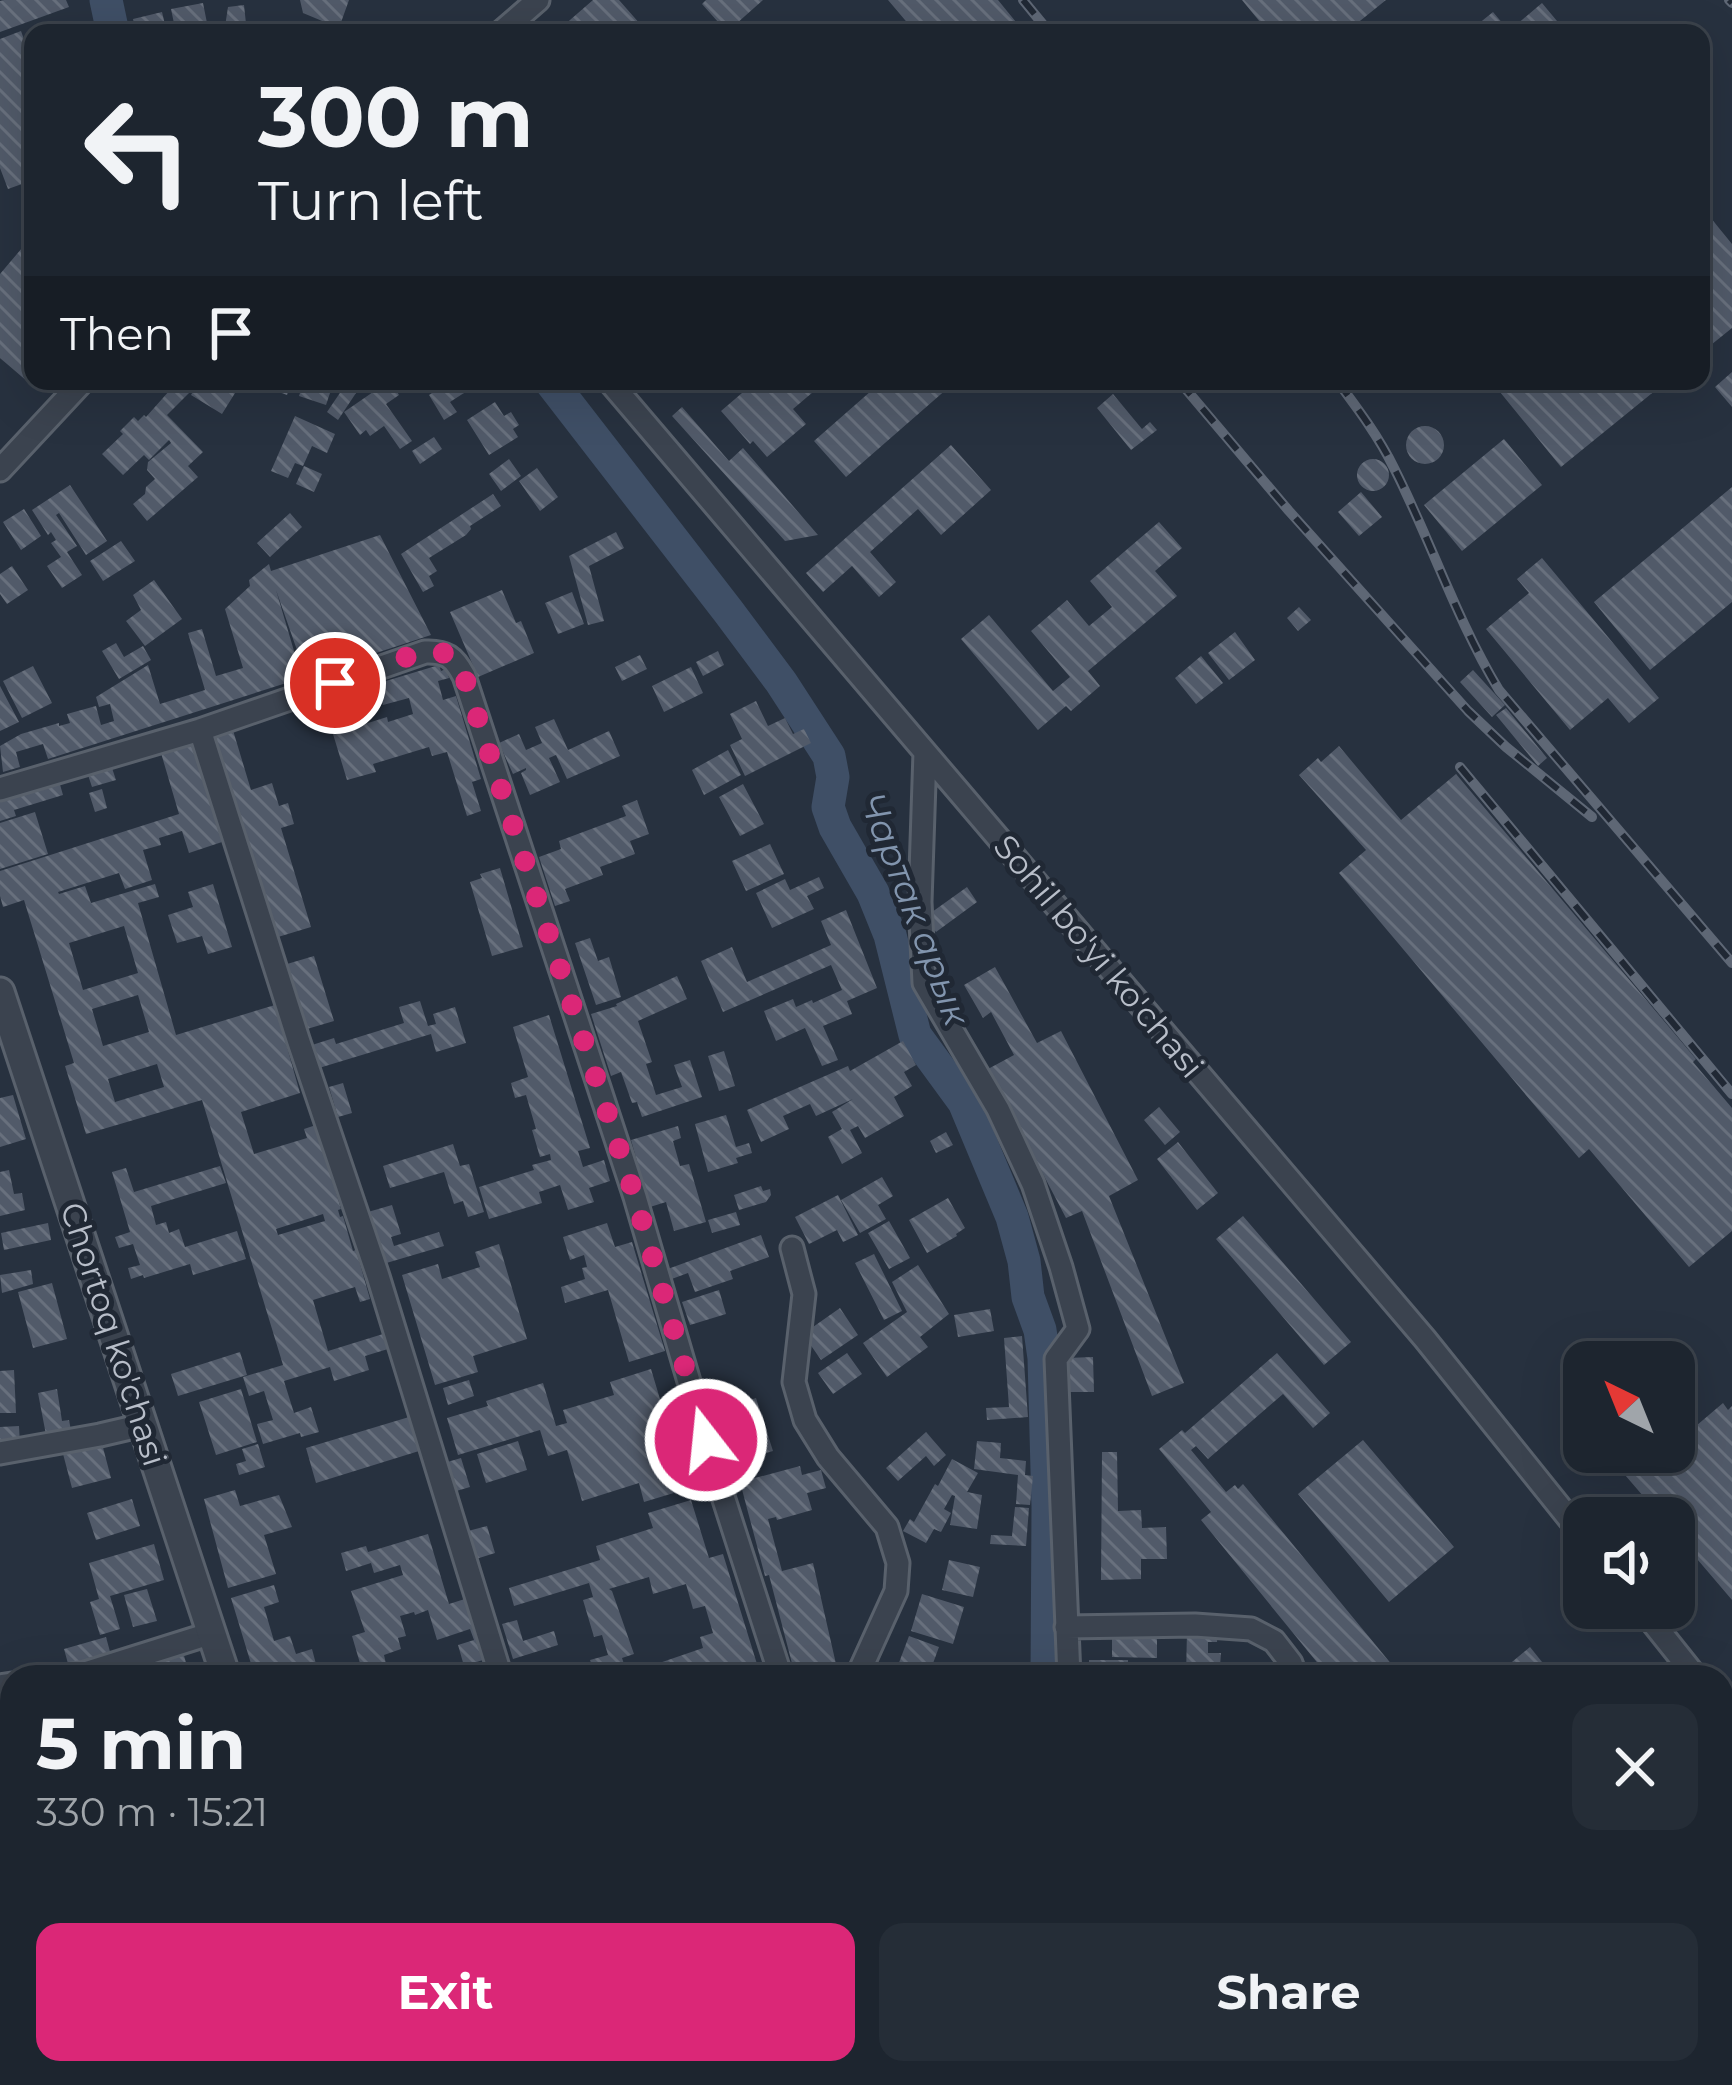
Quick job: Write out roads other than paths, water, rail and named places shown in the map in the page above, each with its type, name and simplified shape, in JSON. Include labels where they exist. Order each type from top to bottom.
[{"type":"street","points":[[510,24],[538,0]]},
{"type":"street","points":[[0,470],[75,390]]},
{"type":"street","name":"Sohil bo'yi ko'chasi","points":[[617,390],[1425,1339],[1563,1511]]},
{"type":"street","points":[[0,789],[200,730],[424,652],[442,652],[456,661],[635,1197],[777,1665]]},
{"type":"street","points":[[200,730],[378,1276],[497,1665]]},
{"type":"street","points":[[925,752],[920,902],[924,982],[998,1109],[1033,1184],[1078,1329],[1056,1359],[1068,1665]]},
{"type":"street","name":"Chortoq ko'chasi","points":[[0,992],[222,1665]]},
{"type":"street","points":[[792,1248],[804,1294],[794,1382],[805,1420],[828,1457],[887,1527],[898,1563],[896,1591],[862,1665]]},
{"type":"street","points":[[0,1453],[143,1425]]},
{"type":"street","points":[[1066,1627],[1251,1629],[1274,1641],[1291,1665]]},
{"type":"street","points":[[1658,1629],[1686,1665]]},
{"type":"street","points":[[110,1665],[212,1633]]},
{"type":"waterway","name":"Чартак арык","points":[[106,0],[111,24]]},
{"type":"waterway","name":"Чартак арык","points":[[557,390],[781,682],[829,756],[833,777],[828,807],[890,935],[915,1035],[964,1102],[1012,1217],[1044,1358],[1047,1665]]},
{"type":"railway","points":[[1023,0],[1043,24]]},
{"type":"railway","points":[[1729,0],[1732,3]]},
{"type":"railway","points":[[1187,390],[1468,711],[1592,817]]},
{"type":"railway","points":[[1344,390],[1388,457],[1499,690],[1732,963]]},
{"type":"railway","points":[[1460,767],[1732,1094]]}]
